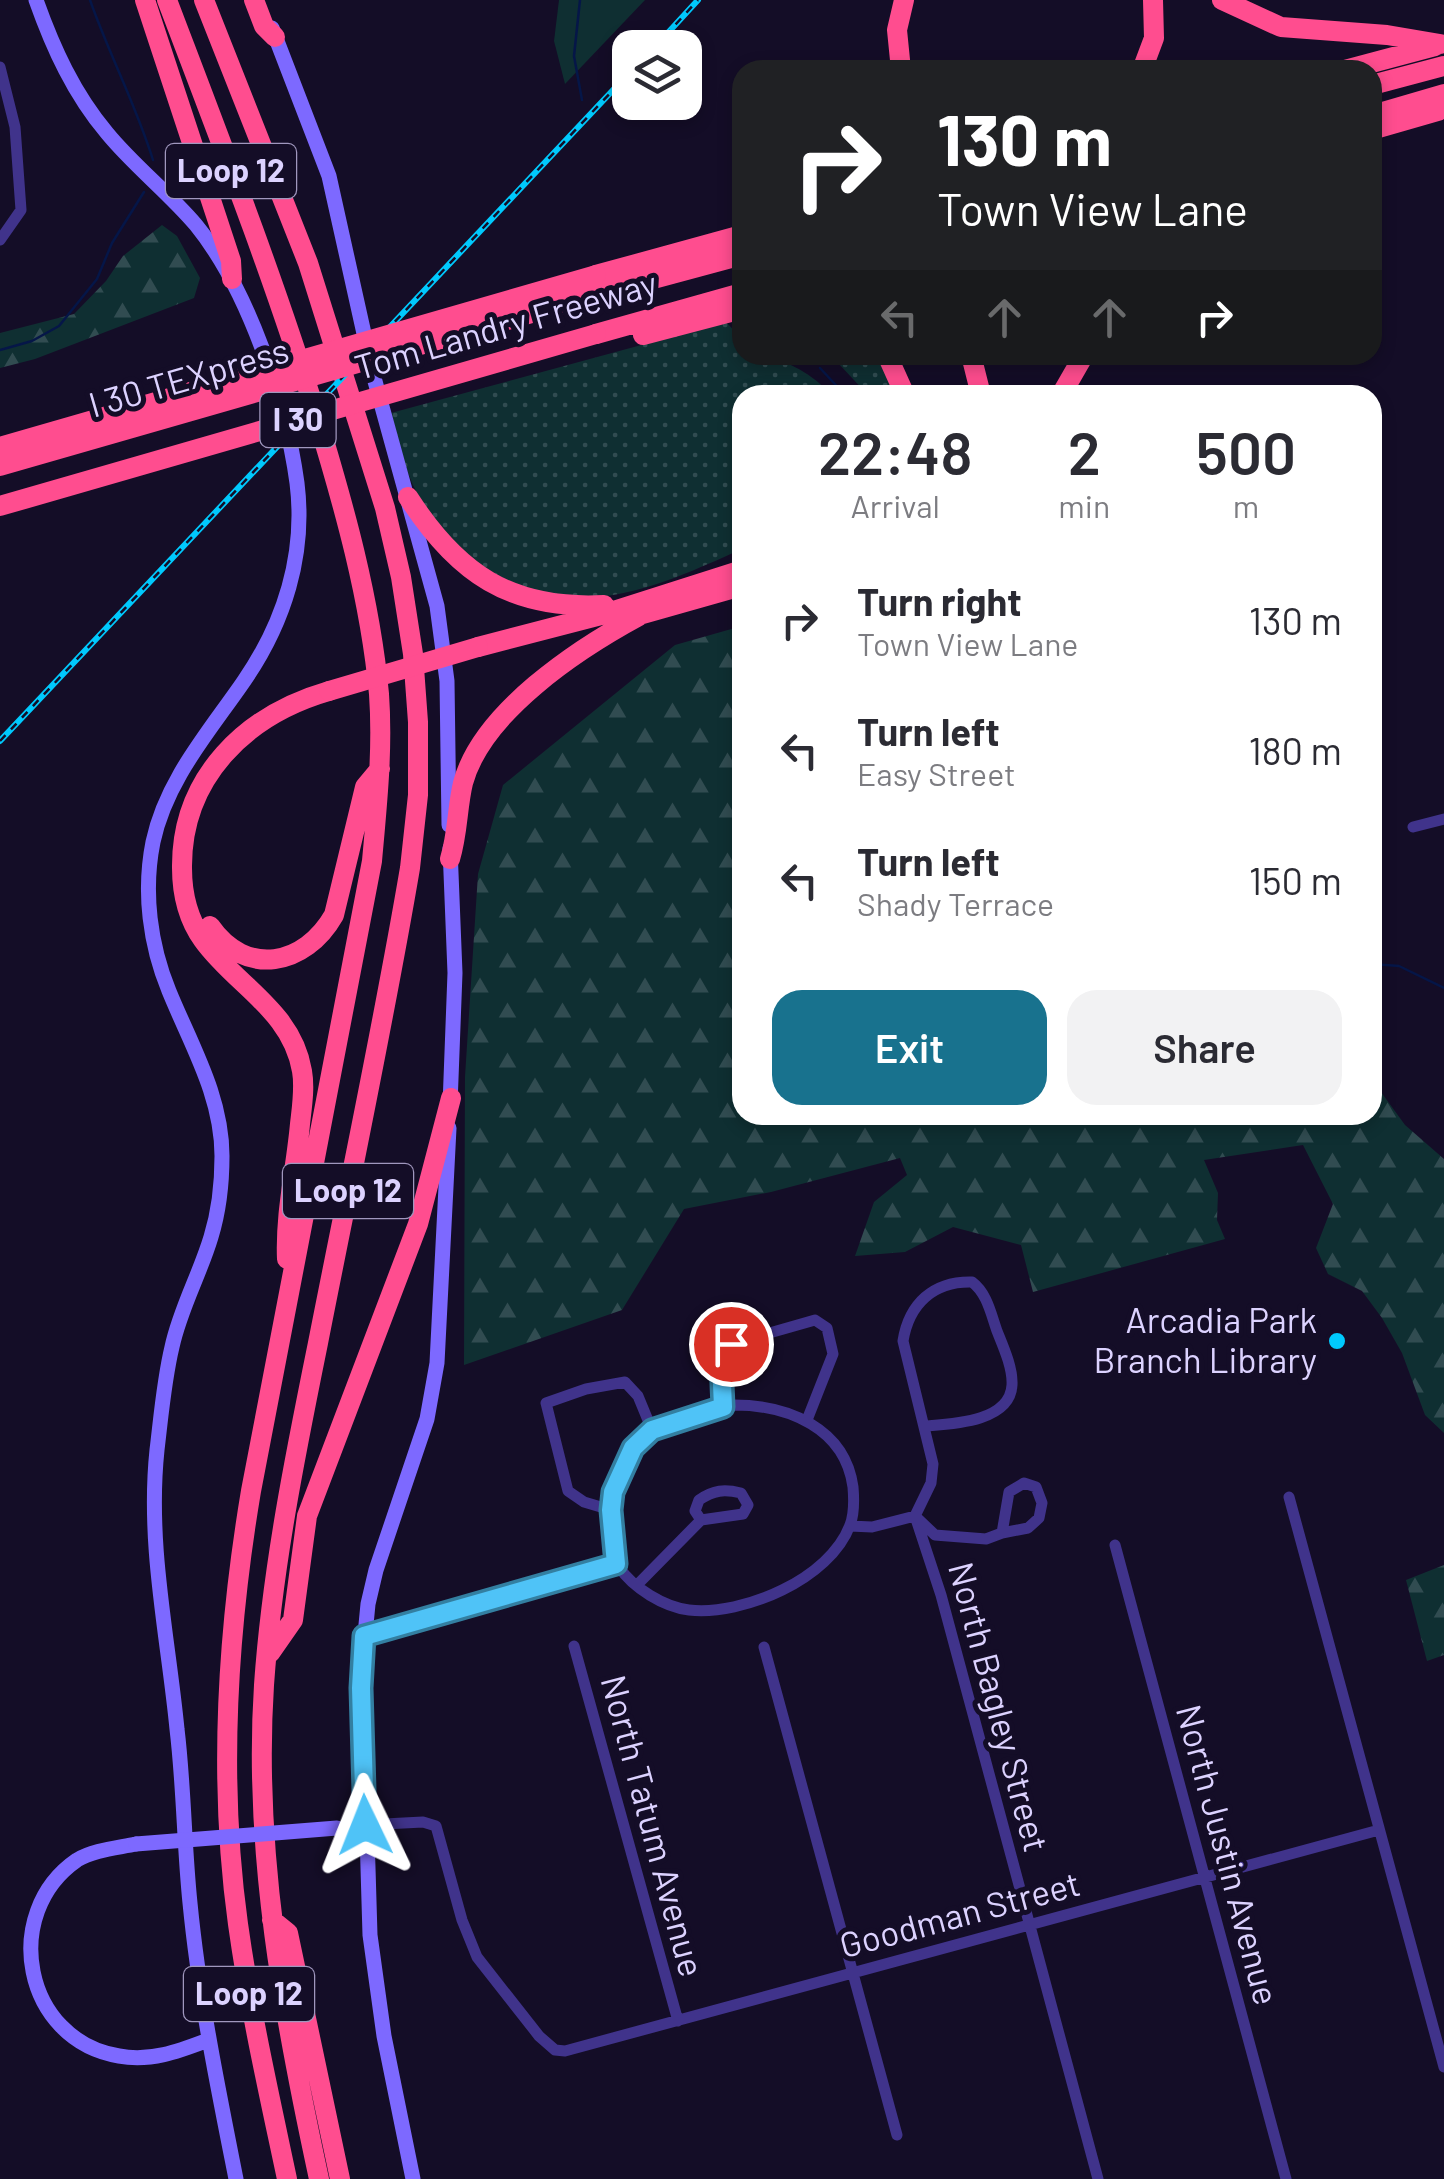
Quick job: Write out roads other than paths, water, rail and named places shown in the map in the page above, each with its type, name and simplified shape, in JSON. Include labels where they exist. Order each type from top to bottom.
[{"type":"highway","points":[[146,0],[230,262],[232,279]]},
{"type":"highway","name":"Loop 12","points":[[166,0],[270,269],[343,506],[372,634],[379,698],[380,769],[362,924],[240,1557],[228,1688],[227,1771],[238,1921],[287,2179]]},
{"type":"highway","name":"Loop 12","points":[[204,0],[308,263],[384,508],[410,635],[418,722],[418,795],[410,868],[280,1541],[267,1658],[263,1758],[266,1865],[294,2061],[320,2179]]},
{"type":"highway","points":[[254,0],[264,26],[275,37]]},
{"type":"highway","points":[[889,60],[890,0]]},
{"type":"highway","points":[[898,60],[891,30],[904,0]]},
{"type":"highway","points":[[1146,60],[1154,38],[1153,0]]},
{"type":"highway","points":[[1222,0],[1281,26],[1442,44]]},
{"type":"highway","points":[[1382,60],[1442,44]]},
{"type":"highway","points":[[1382,82],[1444,66]]},
{"type":"highway","points":[[1382,112],[1444,94]]},
{"type":"highway","points":[[1382,127],[1444,106]]},
{"type":"highway","name":"Tom Landry Freeway","points":[[0,446],[598,284],[732,238]]},
{"type":"highway","name":"I 30 TEXpress","points":[[0,466],[598,284],[732,257]]},
{"type":"highway","name":"Tom Landry Freeway","points":[[0,506],[609,335],[732,296]]},
{"type":"highway","points":[[609,335],[732,311]]},
{"type":"highway","points":[[408,497],[444,548],[472,572],[522,596],[580,606],[637,609],[732,588]]},
{"type":"highway","points":[[288,1296],[286,1224],[298,1145],[302,1070],[285,1027],[270,1006],[204,942],[191,920],[184,896],[182,851],[193,802],[212,768],[237,738],[280,709],[603,623],[732,574]]},
{"type":"highway","points":[[450,858],[457,836],[463,784],[492,730],[568,660],[637,609]]},
{"type":"highway","points":[[330,698],[257,738],[238,755],[210,799],[196,850],[196,874],[203,914],[223,944],[250,958],[277,960],[294,956],[323,934],[341,893],[364,787],[380,769]]},
{"type":"highway","points":[[267,1658],[293,1620],[308,1516],[418,1224],[451,1098]]},
{"type":"highway","points":[[272,1920],[288,1932],[340,2179]]},
{"type":"highway","points":[[274,2179],[277,2133]]},
{"type":"main road","points":[[36,0],[56,54],[89,108],[107,133],[194,223],[232,279],[259,343],[292,456],[299,523],[289,590],[263,652],[177,779],[153,842],[150,876],[154,942],[168,988],[209,1082],[222,1150],[220,1198],[212,1236],[172,1344],[157,1450],[153,1522],[182,1778],[190,1902],[208,2040],[236,2179]]},
{"type":"main road","points":[[262,0],[329,176],[373,374],[428,566],[444,646],[455,974],[437,1363],[427,1419],[376,1570],[364,1636],[361,1688],[374,1968],[413,2179]]},
{"type":"main road","points":[[208,2040],[160,2056],[116,2056],[95,2048],[56,2023],[29,1974],[26,1939],[32,1914],[48,1888],[77,1860],[136,1844],[365,1825]]},
{"type":"street","points":[[0,67],[15,127],[21,210],[0,240]]},
{"type":"street","points":[[1413,828],[1444,818]]},
{"type":"street","points":[[850,1526],[872,1528],[915,1516],[931,1483],[933,1464],[903,1342],[905,1326],[928,1294],[955,1282],[972,1282],[984,1295],[1002,1343],[1013,1381],[1011,1392],[992,1412],[962,1424],[925,1426]]},
{"type":"street","points":[[723,1407],[721,1361],[731,1344],[815,1320],[827,1328],[833,1354],[807,1420]]},
{"type":"street","points":[[611,1510],[584,1502],[568,1491],[546,1402],[626,1382],[638,1396],[652,1430]]},
{"type":"street","points":[[752,1405],[807,1420],[828,1435],[851,1470],[854,1497],[850,1526],[834,1549],[802,1579],[765,1598],[692,1610],[675,1607],[636,1585],[616,1564],[611,1510],[616,1480],[633,1448],[652,1430],[723,1407],[752,1405]]},
{"type":"street","points":[[915,1516],[935,1534],[986,1540],[1034,1524],[1042,1503],[1036,1487],[1024,1483],[1009,1492],[1002,1533]]},
{"type":"street","points":[[1289,1497],[1444,2067]]},
{"type":"street","name":"North Bagley Street","points":[[915,1516],[941,1595],[1098,2179]]},
{"type":"street","points":[[636,1585],[702,1520]]},
{"type":"street","name":"North Justin Avenue","points":[[1114,1546],[1286,2179]]},
{"type":"street","points":[[364,1636],[616,1564]]},
{"type":"street","name":"North Tatum Avenue","points":[[574,1646],[678,2021]]},
{"type":"street","points":[[764,1648],[896,2135]]},
{"type":"street","name":"Goodman Street","points":[[365,1825],[423,1822],[436,1826],[472,1948],[540,2036],[556,2050],[577,2049],[1379,1830]]},
{"type":"waterway","points":[[90,0],[153,160]]},
{"type":"waterway","points":[[580,0],[574,56],[582,100]]},
{"type":"waterway","points":[[0,350],[32,341],[59,326],[97,279],[112,243],[144,192]]},
{"type":"waterway","points":[[820,368],[836,385]]},
{"type":"waterway","points":[[1382,965],[1399,966],[1444,988]]},
{"type":"railway","points":[[670,30],[698,0]]},
{"type":"railway","points":[[0,741],[612,91]]},
{"type":"place","name":"Arcadia Park Branch Library","points":[[1337,1341]]}]
